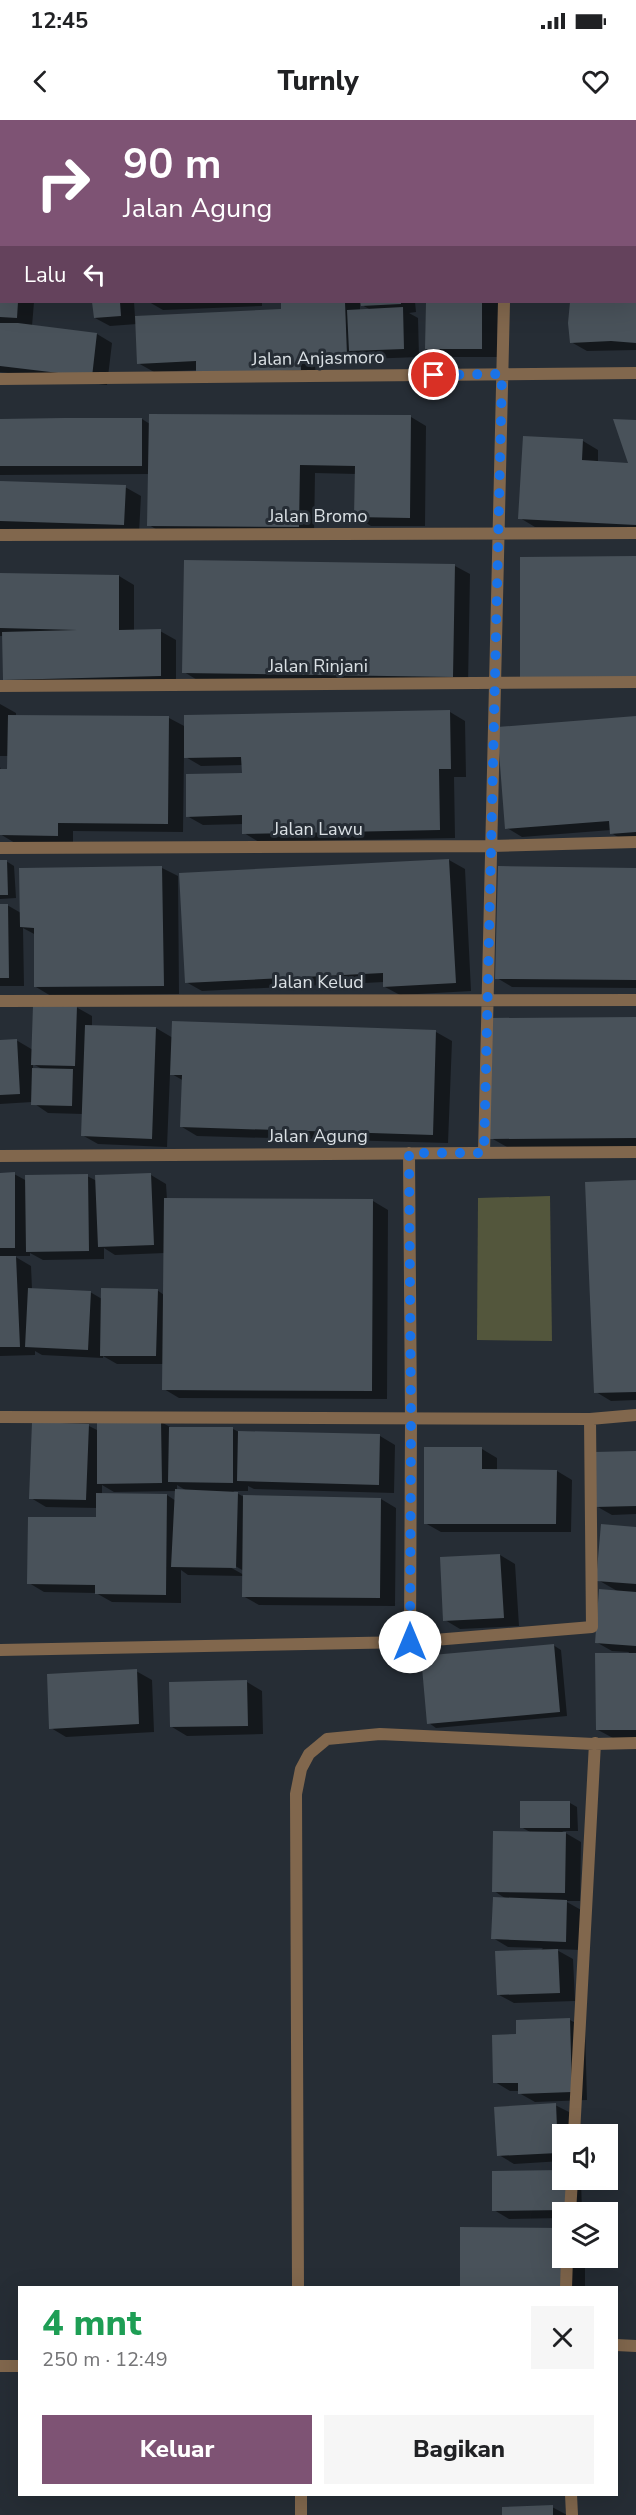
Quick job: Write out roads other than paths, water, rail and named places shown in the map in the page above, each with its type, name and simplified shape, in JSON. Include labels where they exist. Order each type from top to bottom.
[{"type":"street","points":[[484,1153],[504,303]]},
{"type":"street","name":"Jalan Anjasmoro","points":[[0,379],[636,373]]},
{"type":"street","name":"Jalan Bromo","points":[[0,535],[636,533]]},
{"type":"street","name":"Jalan Rinjani","points":[[0,686],[636,682]]},
{"type":"street","name":"Jalan Lawu","points":[[0,848],[491,846],[636,842]]},
{"type":"street","name":"Jalan Kelud","points":[[0,1001],[636,1000]]},
{"type":"street","name":"Jalan Agung","points":[[0,1156],[636,1152]]},
{"type":"street","points":[[409,1153],[410,1642]]},
{"type":"street","points":[[0,1417],[590,1419],[636,1415]]},
{"type":"street","points":[[0,1650],[410,1642],[592,1627],[590,1419]]},
{"type":"street","points":[[298,2286],[296,1794],[301,1769],[309,1754],[327,1739],[380,1734],[636,1743]]},
{"type":"street","points":[[575,2124],[595,1743]]},
{"type":"street","points":[[566,2286],[567,2268]]},
{"type":"street","points":[[618,2345],[636,2346]]},
{"type":"street","points":[[0,2367],[18,2366]]},
{"type":"street","points":[[301,2496],[302,2515]]},
{"type":"street","points":[[571,2496],[572,2515]]}]
